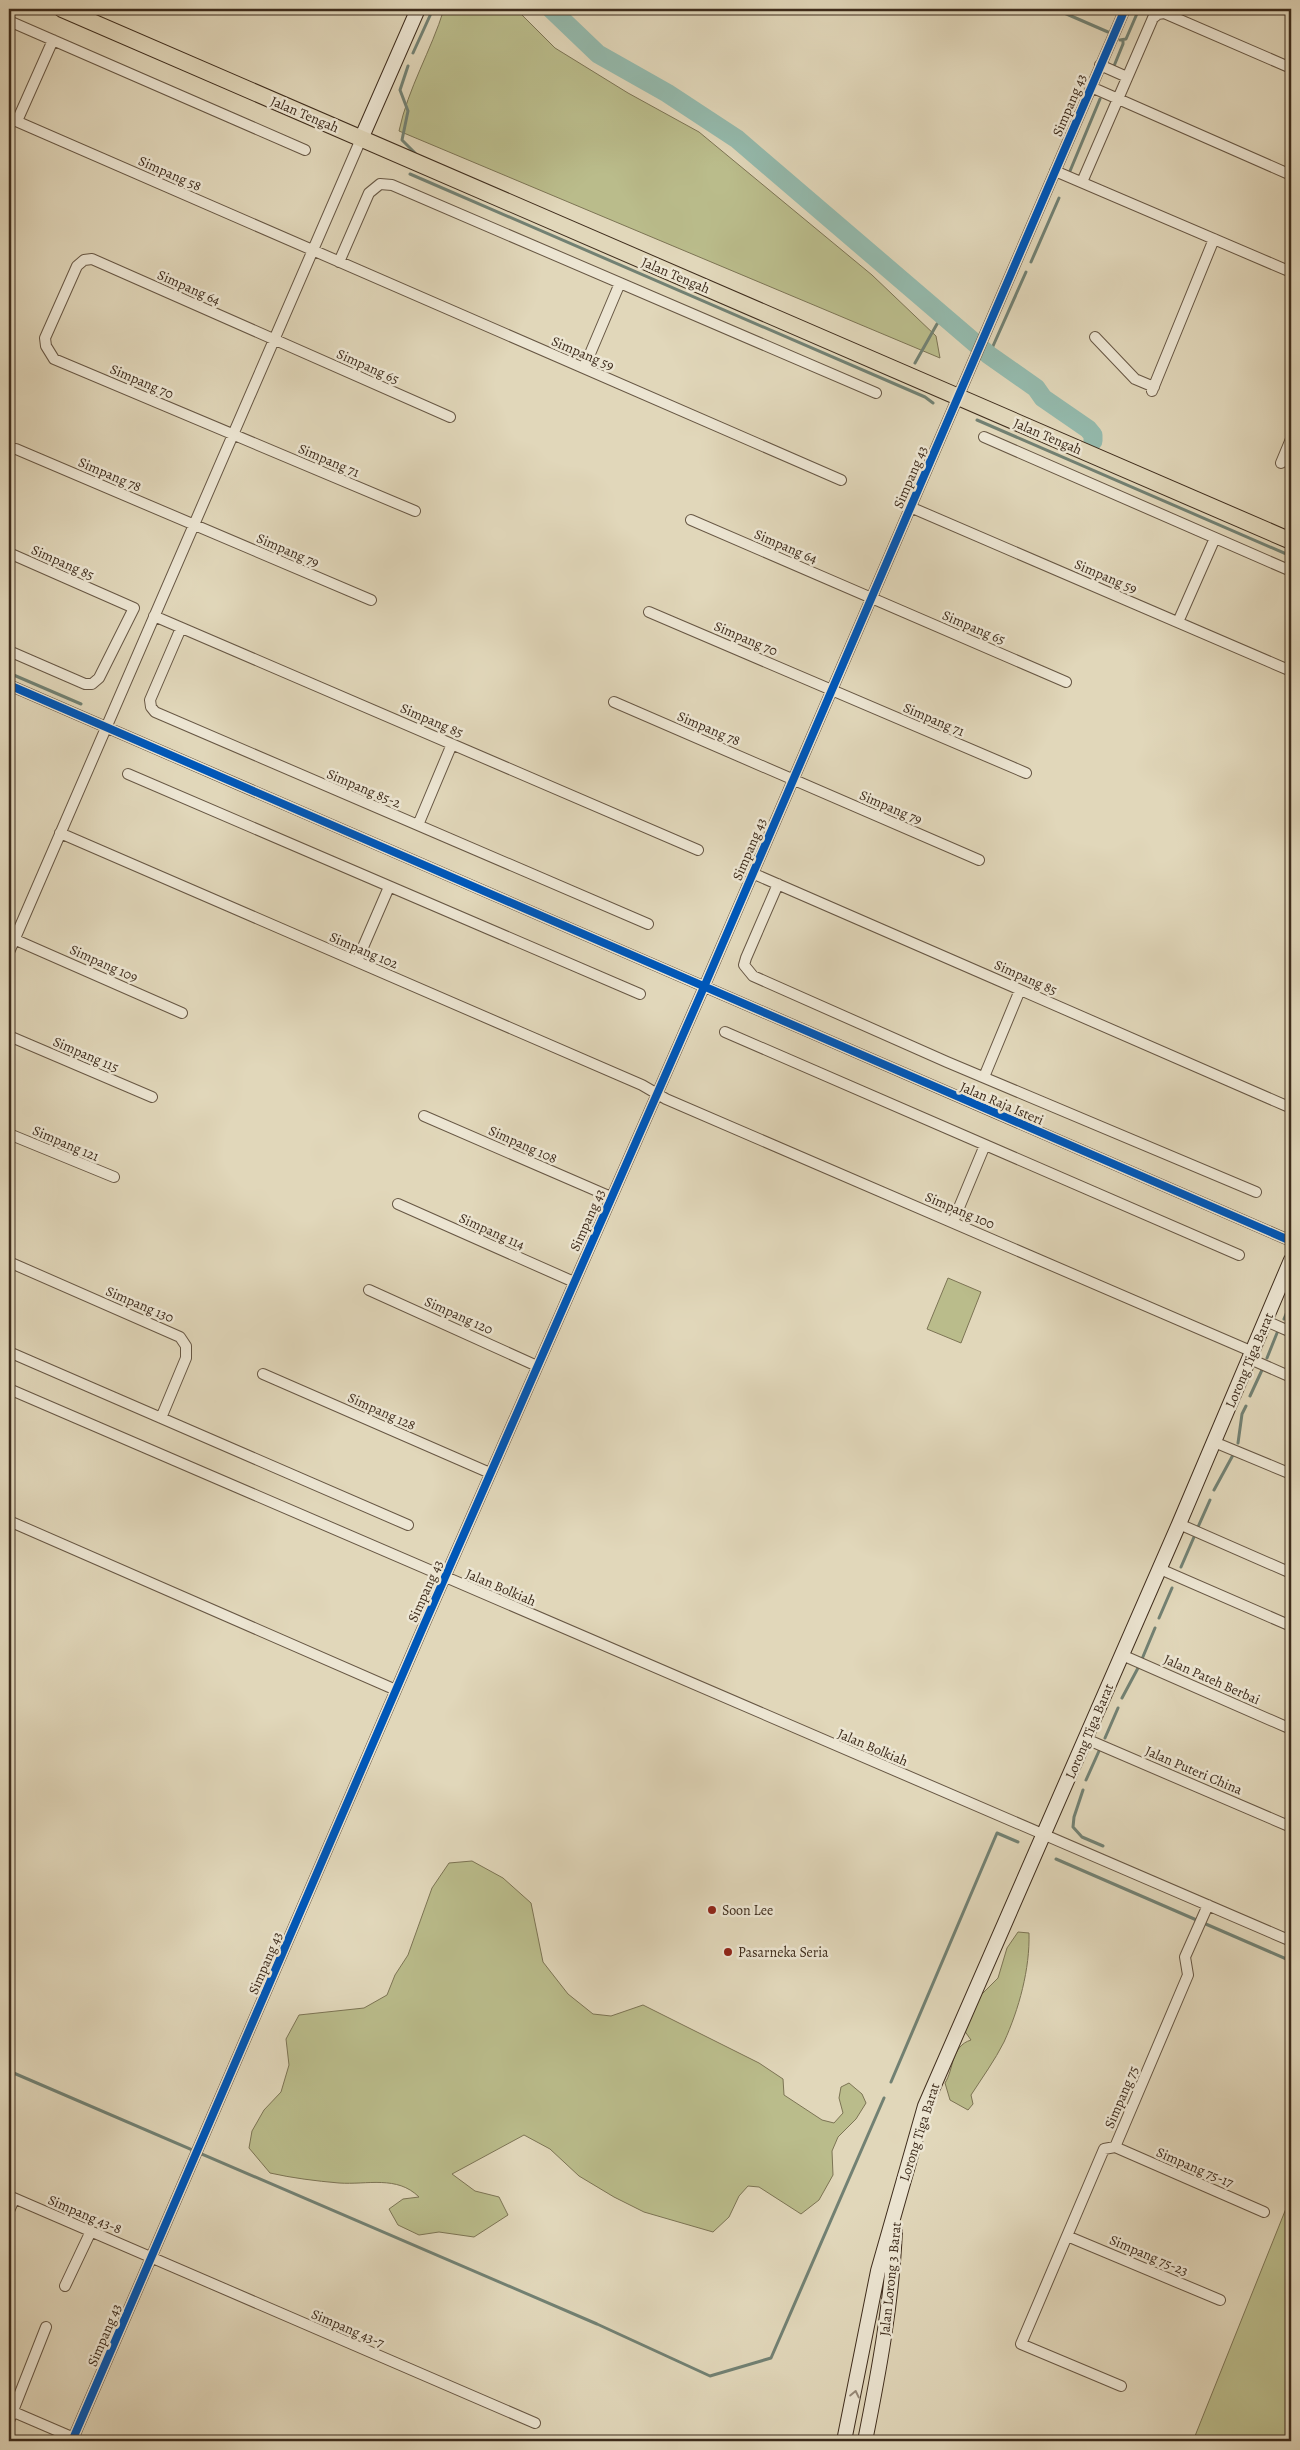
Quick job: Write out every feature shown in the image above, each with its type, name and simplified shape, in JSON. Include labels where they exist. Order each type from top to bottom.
[{"type":"main road","name":"Jalan Tengah","points":[[62,9],[1291,541]]},
{"type":"main road","points":[[361,138],[418,9]]},
{"type":"main road","name":"Lorong Tiga Barat","points":[[896,2206],[925,2106],[1160,1569],[1291,1260]]},
{"type":"main road","name":"Jalan Lorong 3 Barat","points":[[844,2441],[856,2392],[878,2271],[896,2206]]},
{"type":"main road","name":"Jalan Lorong 3 Barat","points":[[865,2441],[883,2346],[893,2274],[896,2206]]},
{"type":"street","name":"Simpang 43","points":[[75,2440],[151,2257],[444,1578],[704,987],[1124,9]]},
{"type":"street","points":[[1082,182],[1153,18],[1161,13],[1291,68]]},
{"type":"street","points":[[9,21],[305,150]]},
{"type":"street","points":[[13,120],[53,40]]},
{"type":"street","points":[[1100,65],[1127,77]]},
{"type":"street","points":[[1091,87],[1291,175]]},
{"type":"street","name":"Simpang 58","points":[[13,120],[313,250]]},
{"type":"street","points":[[9,952],[12,938],[60,833],[361,138]]},
{"type":"street","points":[[1055,171],[1291,272]]},
{"type":"street","points":[[338,262],[369,193],[380,184],[392,185],[876,393]]},
{"type":"street","points":[[1095,337],[1135,378],[1153,389],[1214,239]]},
{"type":"street","name":"Simpang 59","points":[[313,250],[841,480]]},
{"type":"street","name":"Simpang 64","points":[[46,346],[45,338],[77,266],[84,260],[92,259],[274,339]]},
{"type":"street","points":[[584,368],[620,283]]},
{"type":"street","name":"Simpang 65","points":[[274,339],[450,417]]},
{"type":"street","name":"Simpang 70","points":[[46,346],[54,359],[233,434]]},
{"type":"street","name":"Simpang 71","points":[[233,434],[415,511]]},
{"type":"street","points":[[984,437],[1291,571]]},
{"type":"street","points":[[1281,463],[1291,439]]},
{"type":"street","name":"Simpang 78","points":[[16,449],[194,525]]},
{"type":"street","name":"Simpang 59","points":[[910,507],[1291,671]]},
{"type":"street","name":"Simpang 64","points":[[691,520],[871,598]]},
{"type":"street","name":"Simpang 79","points":[[194,525],[371,600]]},
{"type":"street","points":[[1178,622],[1215,538]]},
{"type":"street","name":"Simpang 85","points":[[9,553],[134,608],[99,678],[92,684],[85,684],[9,651]]},
{"type":"street","name":"Simpang 65","points":[[871,598],[1066,682]]},
{"type":"street","name":"Simpang 70","points":[[649,612],[832,690]]},
{"type":"street","name":"Simpang 85","points":[[154,616],[698,850]]},
{"type":"street","name":"Simpang 85-2","points":[[181,628],[150,700],[151,707],[156,712],[648,924]]},
{"type":"street","name":"Jalan Raja Isteri","points":[[9,685],[1291,1241]]},
{"type":"street","name":"Simpang 71","points":[[832,690],[1026,773]]},
{"type":"street","name":"Simpang 78","points":[[614,702],[793,780]]},
{"type":"street","points":[[418,826],[452,744]]},
{"type":"street","points":[[128,774],[640,994]]},
{"type":"street","name":"Simpang 79","points":[[793,780],[979,860]]},
{"type":"street","name":"Simpang 102","points":[[60,833],[657,1093]]},
{"type":"street","name":"Simpang 85","points":[[752,873],[1289,1107]]},
{"type":"street","points":[[778,884],[744,965],[748,971],[766,983],[1256,1192]]},
{"type":"street","points":[[357,961],[389,887]]},
{"type":"street","name":"Simpang 109","points":[[12,938],[182,1013]]},
{"type":"street","points":[[984,1077],[1020,990]]},
{"type":"street","points":[[725,1032],[1239,1255]]},
{"type":"street","name":"Simpang 115","points":[[9,1036],[152,1097]]},
{"type":"street","name":"Simpang 100","points":[[657,1093],[1252,1355],[1291,1376]]},
{"type":"street","name":"Simpang 108","points":[[424,1116],[611,1197]]},
{"type":"street","name":"Simpang 121","points":[[9,1134],[114,1178]]},
{"type":"street","points":[[953,1222],[986,1145]]},
{"type":"street","name":"Simpang 114","points":[[398,1204],[574,1282]]},
{"type":"street","name":"Simpang 130","points":[[9,1262],[180,1337],[186,1346],[186,1358],[161,1418]]},
{"type":"street","name":"Simpang 120","points":[[369,1290],[537,1366]]},
{"type":"street","points":[[1266,1321],[1291,1332]]},
{"type":"street","points":[[9,1352],[408,1525]]},
{"type":"street","name":"Simpang 128","points":[[263,1374],[490,1473]]},
{"type":"street","name":"Jalan Bolkiah","points":[[9,1389],[1044,1835],[1206,1910],[1291,1941]]},
{"type":"street","points":[[1214,1442],[1291,1474]]},
{"type":"street","points":[[9,1521],[396,1690]]},
{"type":"street","points":[[1179,1524],[1291,1572]]},
{"type":"street","points":[[1160,1569],[1291,1626]]},
{"type":"street","name":"Jalan Pateh Berbai","points":[[1122,1655],[1291,1729]]},
{"type":"street","name":"Jalan Puteri China","points":[[1086,1739],[1291,1827]]},
{"type":"street","name":"Simpang 75","points":[[1121,2386],[1021,2344],[1104,2149],[1115,2147],[1188,1975],[1185,1957],[1206,1910]]},
{"type":"street","name":"Simpang 75-17","points":[[1115,2147],[1264,2212]]},
{"type":"street","points":[[9,2211],[11,2197]]},
{"type":"street","name":"Simpang 43-8","points":[[11,2197],[151,2257]]},
{"type":"street","points":[[65,2286],[91,2232]]},
{"type":"street","name":"Simpang 75-23","points":[[1067,2236],[1220,2300]]},
{"type":"street","name":"Simpang 43-7","points":[[151,2257],[535,2423]]},
{"type":"street","points":[[46,2327],[10,2414],[75,2440]]},
{"type":"green space","points":[[444,9],[516,9],[555,48],[628,93],[699,132],[872,275],[936,336],[940,358],[399,131],[408,100]]},
{"type":"green space","points":[[948,1278],[981,1292],[961,1343],[927,1329]]},
{"type":"green space","points":[[472,1861],[503,1878],[531,1903],[543,1962],[568,1994],[593,2014],[611,2016],[643,2005],[759,2063],[783,2079],[784,2095],[822,2120],[834,2123],[843,2113],[839,2098],[841,2087],[849,2083],[862,2094],[866,2103],[856,2119],[838,2137],[832,2151],[833,2175],[819,2200],[801,2214],[759,2187],[748,2186],[739,2196],[729,2217],[713,2232],[644,2212],[614,2197],[579,2176],[550,2149],[524,2135],[452,2174],[475,2191],[499,2197],[508,2215],[474,2237],[439,2232],[419,2235],[398,2225],[389,2209],[403,2199],[419,2197],[401,2186],[381,2182],[330,2182],[270,2173],[249,2148],[252,2131],[264,2110],[281,2092],[289,2065],[286,2039],[299,2015],[364,2008],[387,1995],[395,1975],[408,1955],[432,1888],[449,1863]]},
{"type":"green space","points":[[1018,1932],[1029,1933],[1028,1961],[1019,2003],[1004,2042],[971,2095],[973,2104],[968,2110],[950,2100],[945,2083],[956,2053],[960,2047],[971,2040],[964,2030],[976,2000],[998,1978],[1007,1948]]},
{"type":"green space","points":[[1291,2196],[1291,2441],[1193,2441]]},
{"type":"waterway","points":[[413,53],[433,9]]},
{"type":"waterway","points":[[551,9],[598,54],[667,93],[737,139],[989,355],[1036,388],[1043,398],[1088,429],[1093,435],[1093,441]]},
{"type":"waterway","points":[[1055,9],[1108,32]]},
{"type":"waterway","points":[[1120,40],[1126,39],[1139,9]]},
{"type":"waterway","points":[[1114,66],[1123,41]]},
{"type":"waterway","points":[[408,66],[400,90],[408,111],[402,140],[415,153]]},
{"type":"waterway","points":[[1070,171],[1100,99]]},
{"type":"waterway","points":[[410,174],[925,397],[933,403]]},
{"type":"waterway","points":[[1031,262],[1059,198]]},
{"type":"waterway","points":[[989,355],[1026,272]]},
{"type":"waterway","points":[[915,363],[937,324],[944,317]]},
{"type":"waterway","points":[[977,420],[1291,556]]},
{"type":"waterway","points":[[9,673],[81,704]]},
{"type":"waterway","points":[[1284,1319],[1291,1302]]},
{"type":"waterway","points":[[1267,1358],[1277,1333]]},
{"type":"waterway","points":[[1250,1396],[1262,1370]]},
{"type":"waterway","points":[[1238,1443],[1242,1414],[1246,1406]]},
{"type":"waterway","points":[[1214,1490],[1233,1455]]},
{"type":"waterway","points":[[1198,1527],[1210,1500]]},
{"type":"waterway","points":[[1181,1567],[1194,1537]]},
{"type":"waterway","points":[[1159,1618],[1172,1588]]},
{"type":"waterway","points":[[1142,1659],[1155,1628]]},
{"type":"waterway","points":[[1122,1698],[1138,1668]]},
{"type":"waterway","points":[[1105,1738],[1118,1708]]},
{"type":"waterway","points":[[1086,1780],[1099,1751]]},
{"type":"waterway","points":[[1083,1790],[1074,1817],[1073,1827],[1082,1837],[1103,1846]]},
{"type":"waterway","points":[[891,2082],[997,1833],[1018,1842]]},
{"type":"waterway","points":[[1056,1859],[1291,1961]]},
{"type":"waterway","points":[[9,2071],[597,2324],[710,2376],[771,2358],[884,2098]]},
{"type":"cycle path","points":[[72,2441],[424,1625],[704,987],[1125,9]]},
{"type":"cycle path","points":[[9,685],[1291,1241]]},
{"type":"place","name":"Soon Lee","points":[[712,1910]]},
{"type":"place","name":"Pasarneka Seria","points":[[728,1952]]}]
